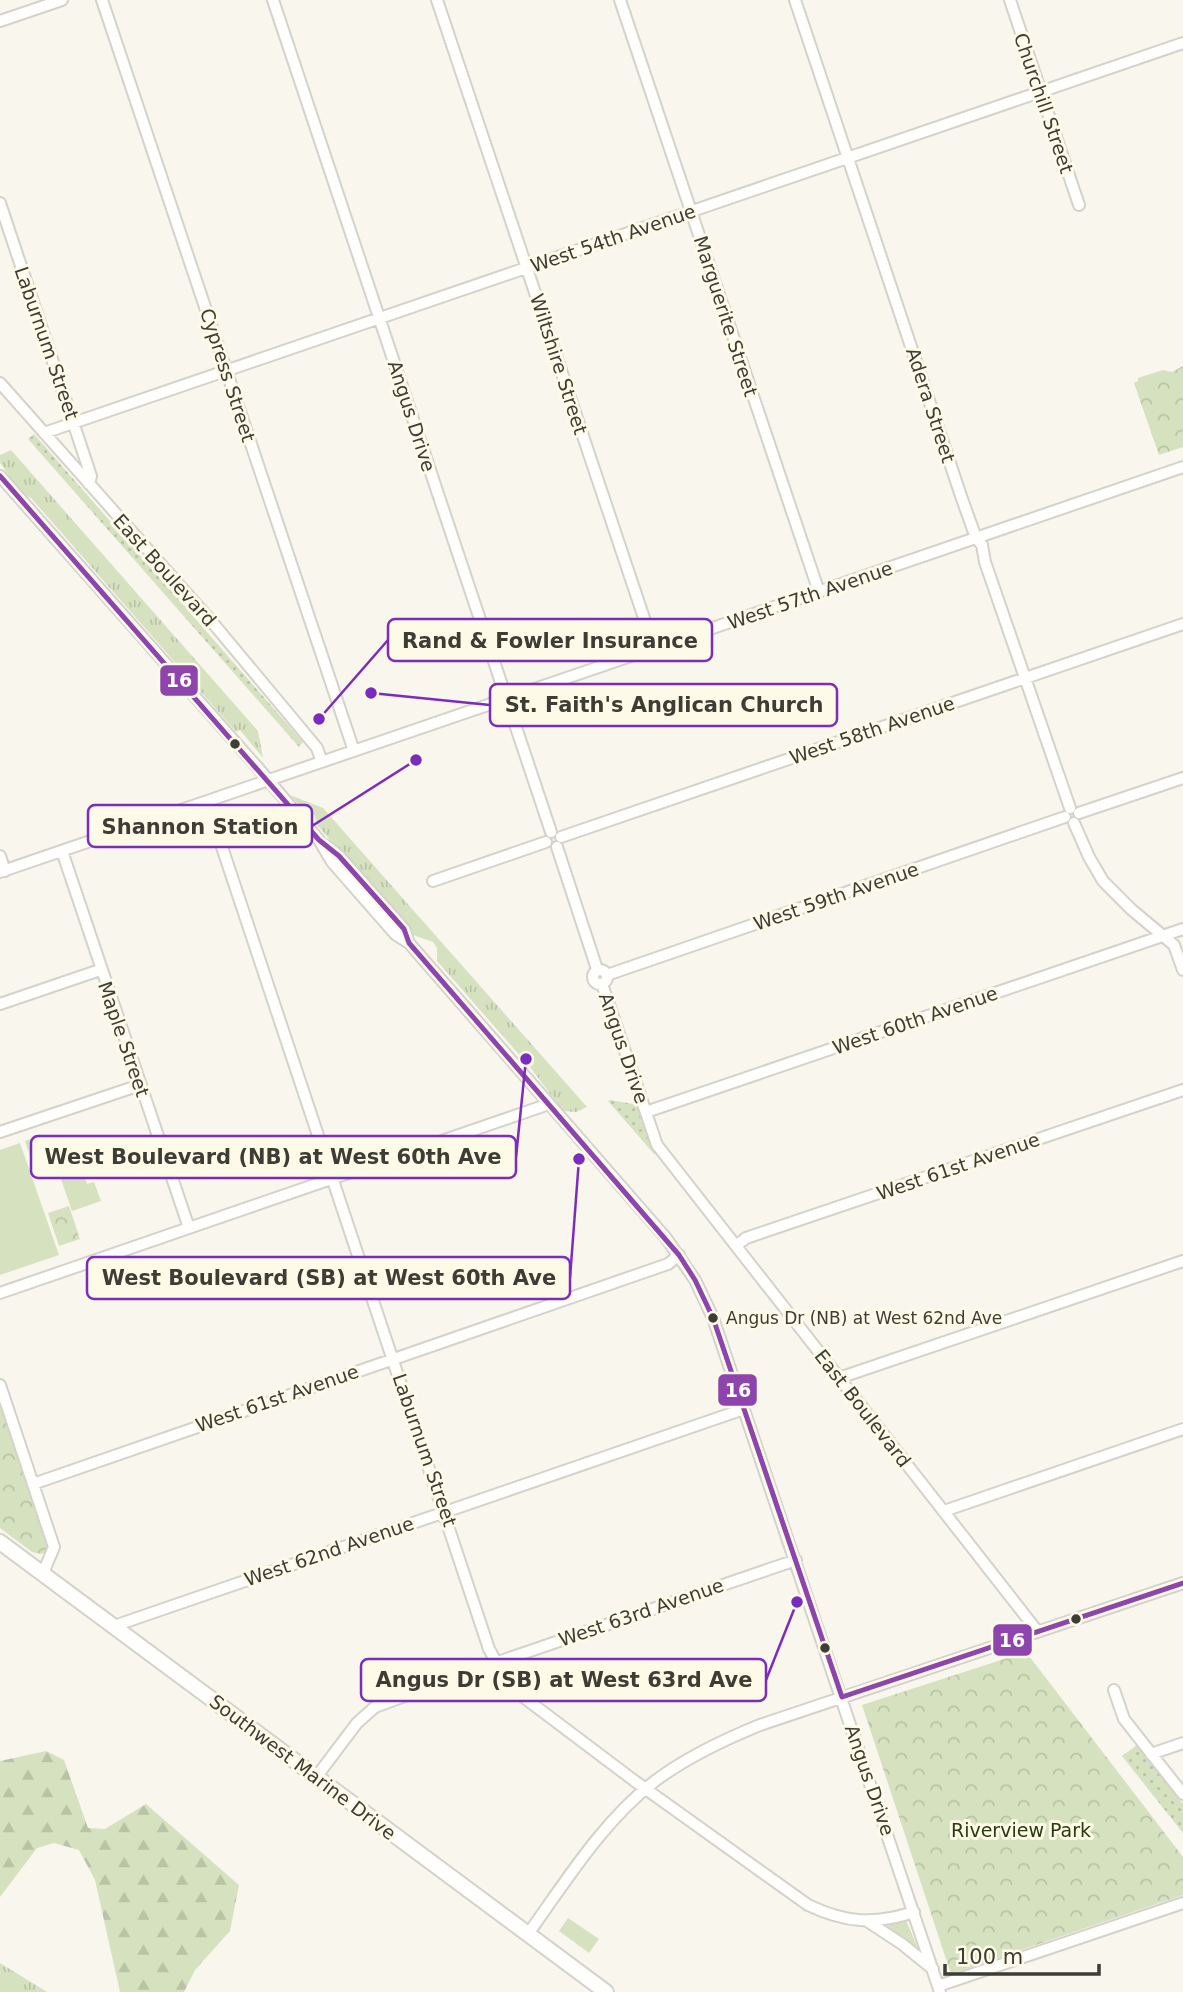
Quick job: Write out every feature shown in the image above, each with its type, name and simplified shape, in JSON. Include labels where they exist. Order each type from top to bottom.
[{"type":"main road","name":"Southwest Marine Drive","points":[[0,1542],[606,1992]]},
{"type":"street","points":[[0,21],[62,0]]},
{"type":"street","name":"Cypress Street","points":[[102,0],[354,751]]},
{"type":"street","name":"Angus Drive","points":[[273,0],[646,1112]]},
{"type":"street","name":"Wiltshire Street","points":[[437,0],[654,648]]},
{"type":"street","name":"Marguerite Street","points":[[620,0],[819,592]]},
{"type":"street","name":"Adera Street","points":[[795,0],[1072,815],[1089,857],[1103,881],[1132,910],[1174,944],[1183,970]]},
{"type":"street","name":"Churchill Street","points":[[1010,0],[1079,205]]},
{"type":"street","name":"West 54th Avenue","points":[[44,433],[1183,43]]},
{"type":"street","name":"Laburnum Street","points":[[0,203],[74,422],[91,477],[89,484]]},
{"type":"street","name":"East Boulevard","points":[[0,383],[229,642],[317,748],[322,762]]},
{"type":"street","name":"West 57th Avenue","points":[[2,871],[1183,467]]},
{"type":"street","name":"Angus Drive","points":[[1,478],[319,840],[332,862],[395,933],[409,943],[679,1255],[705,1299],[744,1409],[939,1989]]},
{"type":"street","name":"West 58th Avenue","points":[[433,881],[1183,624]]},
{"type":"street","name":"West 59th Avenue","points":[[602,976],[1183,778]]},
{"type":"street","name":"Laburnum Street","points":[[206,802],[489,1649],[510,1687],[808,1905],[833,1917],[867,1921],[888,1920],[914,1912]]},
{"type":"street","name":"Maple Street","points":[[62,851],[189,1227]]},
{"type":"street","points":[[0,856],[2,871]]},
{"type":"street","name":"West 60th Avenue","points":[[646,1112],[1183,929]]},
{"type":"street","points":[[0,1004],[100,970]]},
{"type":"street","points":[[0,1132],[140,1085]]},
{"type":"street","name":"West 61st Avenue","points":[[736,1246],[746,1238],[1183,1090]]},
{"type":"street","points":[[0,1293],[549,1104]]},
{"type":"street","name":"East Boulevard","points":[[646,1112],[657,1145],[1038,1632]]},
{"type":"street","name":"West 61st Avenue","points":[[33,1484],[393,1357],[668,1264],[679,1255]]},
{"type":"street","points":[[839,1378],[1183,1261]]},
{"type":"street","points":[[0,1385],[54,1547],[43,1573]]},
{"type":"street","name":"West 62nd Avenue","points":[[114,1626],[744,1409]]},
{"type":"street","points":[[944,1511],[1183,1429]]},
{"type":"street","name":"West 63rd Avenue","points":[[317,1776],[357,1723],[375,1707],[796,1560]]},
{"type":"street","points":[[528,1934],[598,1839],[646,1789],[681,1764],[727,1738],[1183,1583]]},
{"type":"street","points":[[1114,1690],[1124,1719],[1183,1794]]},
{"type":"street","points":[[1151,1754],[1183,1743]]},
{"type":"street","points":[[939,1989],[1183,1903]]},
{"type":"street","name":"Laburnum Street","points":[[867,1921],[902,1944],[933,1970]]},
{"type":"green space","points":[[1183,366],[1183,447],[1159,455],[1134,383],[1138,378],[1163,370],[1172,372]]},
{"type":"green space","points":[[34,434],[303,742],[299,747],[28,439]]},
{"type":"green space","points":[[11,450],[258,731],[263,758],[240,730],[236,732],[31,498],[17,487],[0,463],[0,455]]},
{"type":"green space","points":[[290,795],[323,808],[587,1107],[576,1112],[563,1111],[530,1067],[534,1064],[526,1055],[522,1058],[437,961],[437,948],[433,942],[413,935],[318,826],[314,814],[302,808]]},
{"type":"green space","points":[[608,1101],[639,1105],[657,1152],[654,1154]]},
{"type":"green space","points":[[43,1135],[56,1173],[38,1179],[25,1141]]},
{"type":"green space","points":[[20,1143],[59,1255],[0,1275],[0,1150]]},
{"type":"green space","points":[[76,1151],[87,1184],[94,1182],[101,1201],[72,1211],[54,1159]]},
{"type":"green space","points":[[69,1206],[80,1239],[59,1246],[48,1213]]},
{"type":"green space","points":[[0,1399],[49,1545],[47,1552],[41,1554],[32,1552],[0,1528]]},
{"type":"green space","name":"Riverview Park","points":[[1026,1652],[1183,1857],[1183,1895],[951,1974],[862,1705]]},
{"type":"green space","points":[[1137,1745],[1183,1804],[1183,1833],[1122,1756]]},
{"type":"green space","points":[[46,1751],[64,1760],[88,1828],[105,1829],[146,1804],[239,1885],[230,1931],[195,1970],[184,1992],[120,1992],[95,1880],[79,1850],[54,1843],[37,1848],[0,1897],[0,1761]]},
{"type":"green space","points":[[568,1918],[599,1939],[589,1953],[559,1931]]},
{"type":"green space","points":[[906,1920],[917,1946],[917,1948],[887,1928]]},
{"type":"green space","points":[[0,1963],[47,1992],[0,1992]]},
{"type":"transit line","name":"16","points":[[0,476],[319,840],[339,856],[404,929],[409,943],[679,1255],[695,1280],[713,1318],[842,1697]]},
{"type":"transit line","name":"16","points":[[842,1697],[1183,1583]]},
{"type":"place","name":"St. Faith's Anglican Church","points":[[371,693]]},
{"type":"place","name":"Rand & Fowler Insurance","points":[[319,719]]},
{"type":"place","name":"Shannon Station","points":[[416,760]]},
{"type":"place","name":"West Boulevard (NB) at West 60th Ave","points":[[526,1059]]},
{"type":"place","name":"West Boulevard (SB) at West 60th Ave","points":[[579,1159]]},
{"type":"place","name":"Angus Dr (NB) at West 62nd Ave","points":[[713,1318]]},
{"type":"place","name":"Angus Dr (SB) at West 63rd Ave","points":[[797,1602]]}]
